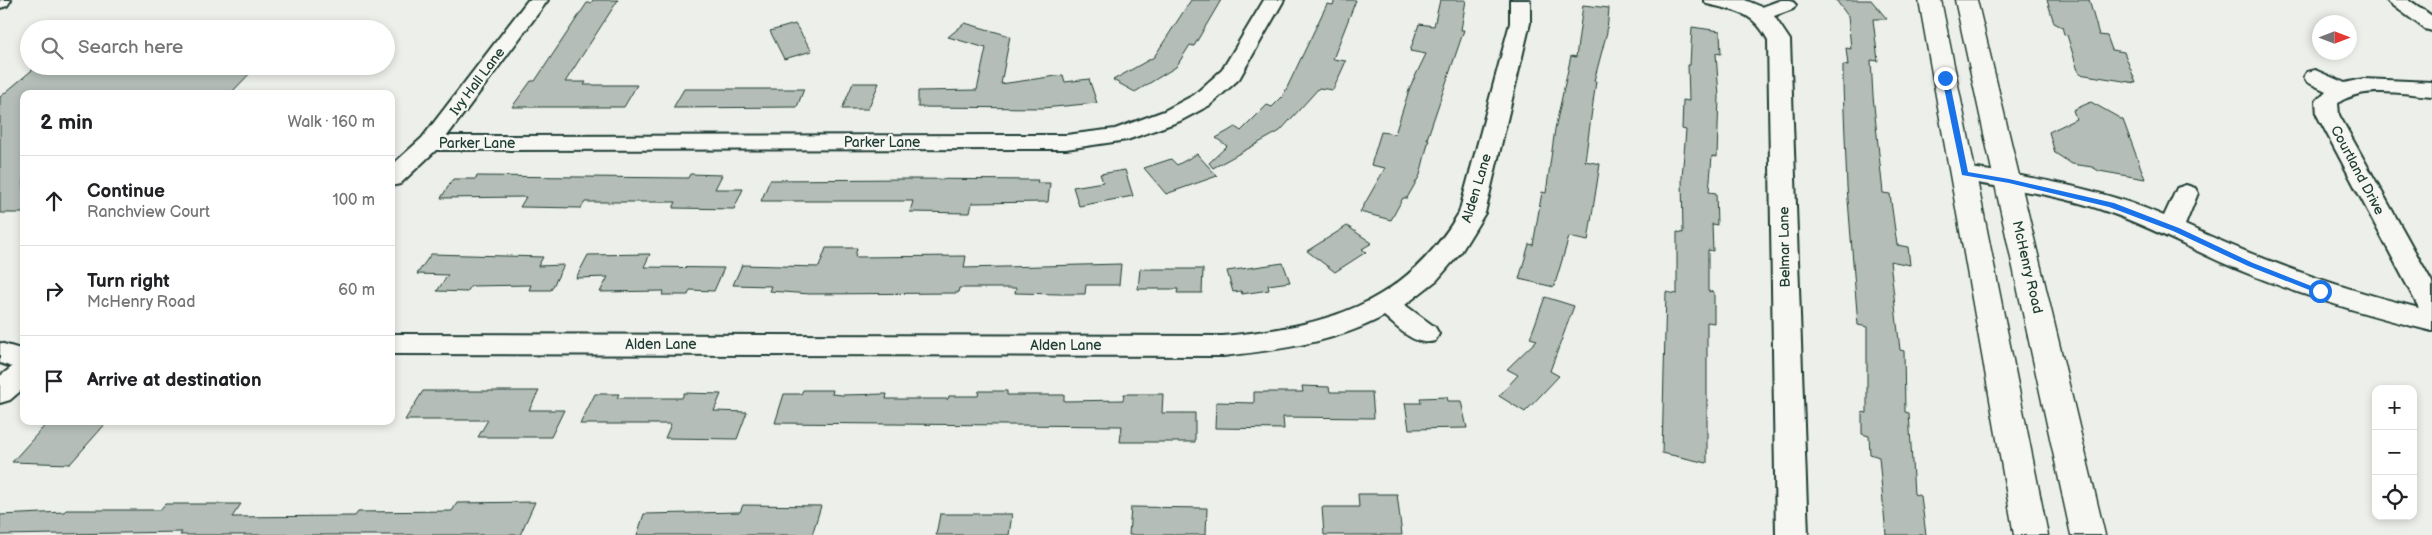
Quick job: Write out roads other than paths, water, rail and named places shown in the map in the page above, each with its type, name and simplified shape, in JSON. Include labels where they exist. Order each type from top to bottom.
[{"type":"main road","points":[[1930,0],[2031,535]]},
{"type":"main road","name":"McHenry Road","points":[[1966,0],[2009,181],[2088,535]]},
{"type":"street","name":"Ivy Hall Lane","points":[[395,175],[430,143],[538,0]]},
{"type":"street","name":"Parker Lane","points":[[430,143],[1066,142],[1119,135],[1172,116],[1202,100],[1231,74],[1274,0]]},
{"type":"street","name":"Alden Lane","points":[[395,344],[1223,346],[1280,339],[1339,325],[1388,305],[1421,282],[1442,261],[1462,235],[1472,214],[1520,23],[1520,0]]},
{"type":"street","name":"Belmar Lane","points":[[1714,0],[1741,5],[1760,14],[1774,29],[1779,40],[1792,535]]},
{"type":"street","points":[[2396,0],[2432,25]]},
{"type":"street","points":[[1760,14],[1786,6]]},
{"type":"street","points":[[2315,77],[2342,90],[2363,86],[2432,89]]},
{"type":"street","name":"Courtland Drive","points":[[2342,90],[2327,101],[2328,115],[2432,307]]},
{"type":"street","points":[[1964,174],[2009,181],[2112,205],[2171,228],[2250,264],[2320,291],[2432,321]]},
{"type":"street","points":[[2171,228],[2186,193]]},
{"type":"street","points":[[1388,305],[1425,334]]},
{"type":"street","points":[[0,353],[20,359]]},
{"type":"street","points":[[0,392],[20,375]]}]
